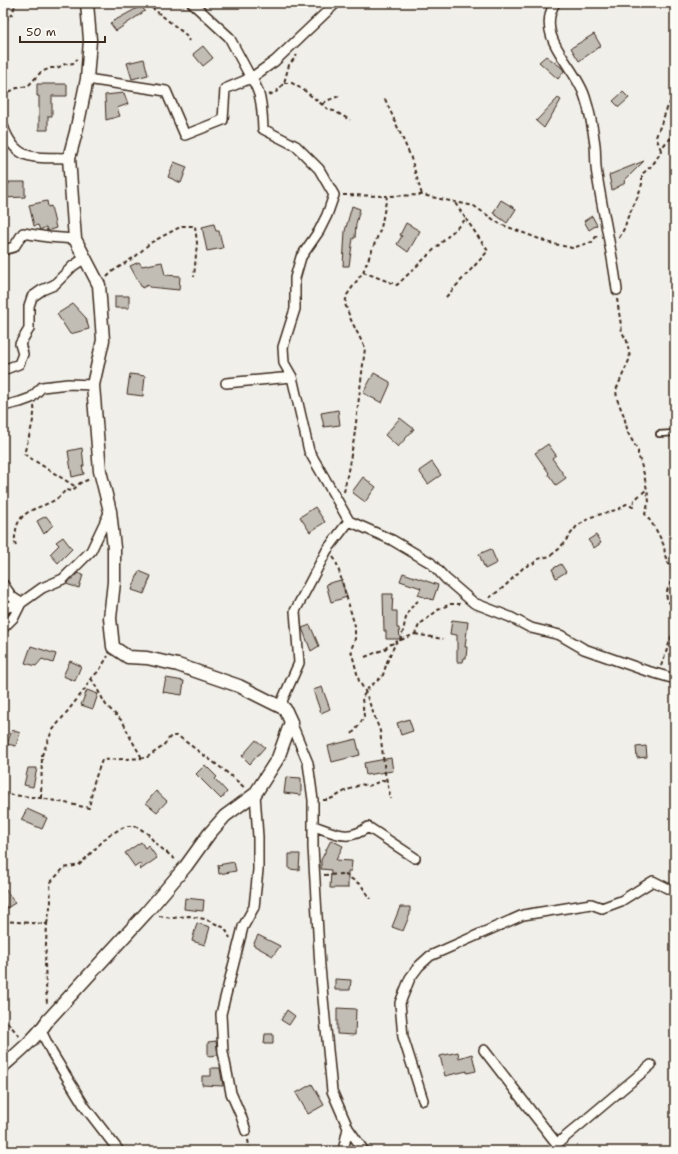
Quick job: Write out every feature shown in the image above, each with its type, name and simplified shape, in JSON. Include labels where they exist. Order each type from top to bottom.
[{"type":"street","points":[[87,3],[90,40],[87,78],[69,158],[75,239],[99,285],[103,340],[93,385],[100,471],[110,511],[114,548],[114,582],[110,618],[113,647],[128,657],[146,658],[178,665],[239,686],[285,709]]},
{"type":"street","points":[[192,3],[229,37],[255,84],[260,97],[263,129],[296,146],[319,169],[334,195],[327,215],[319,231],[301,257],[295,278],[295,309],[283,347],[284,363],[292,377],[310,451],[349,521],[392,540],[431,563],[446,579],[474,603],[510,617],[531,628],[560,635],[584,649],[659,675],[675,679]]},
{"type":"street","points":[[87,78],[166,91],[184,134],[223,120],[224,89],[251,78],[275,61],[336,3]]},
{"type":"street","points":[[555,3],[549,19],[550,30],[556,48],[585,96],[595,144],[596,174],[610,244],[617,290]]},
{"type":"street","points":[[3,126],[6,135],[14,147],[24,155],[69,158]]},
{"type":"street","points":[[3,250],[14,247],[23,233],[75,239]]},
{"type":"street","points":[[3,370],[19,364],[23,354],[20,344],[28,329],[29,306],[32,296],[54,285],[73,266],[85,258]]},
{"type":"street","points":[[226,383],[292,377]]},
{"type":"street","points":[[3,406],[31,398],[42,387],[68,384],[93,385]]},
{"type":"street","points":[[3,610],[21,603],[42,588],[63,579],[91,551],[110,511]]},
{"type":"street","points":[[349,521],[327,550],[295,611],[299,663],[282,701],[308,763],[313,800],[313,847],[320,967],[332,1091],[348,1128],[364,1151]]},
{"type":"street","points":[[3,584],[12,597],[21,603]]},
{"type":"street","points":[[3,628],[14,617],[21,603]]},
{"type":"street","points":[[3,1066],[41,1031],[48,1020],[146,913],[186,866],[209,834],[225,816],[255,794],[278,758],[291,722]]},
{"type":"street","points":[[246,1131],[231,1093],[223,1052],[222,1014],[243,927],[254,907],[257,888],[258,837],[255,794]]},
{"type":"street","points":[[314,826],[345,836],[360,833],[368,827],[415,858]]},
{"type":"street","points":[[423,1100],[403,1037],[400,1003],[410,978],[430,956],[523,915],[591,904],[602,908],[621,901],[653,881],[671,890],[675,889]]},
{"type":"street","points":[[41,1031],[52,1053],[85,1107],[120,1151]]},
{"type":"street","points":[[484,1050],[556,1147],[651,1065]]},
{"type":"street","points":[[343,1151],[348,1128]]},
{"type":"lane","points":[[659,434],[675,433]]},
{"type":"path","points":[[6,21],[12,14],[16,3]]},
{"type":"path","points":[[146,3],[184,34],[189,41]]},
{"type":"path","points":[[260,97],[266,97],[276,92],[284,83],[289,65],[297,55],[302,35]]},
{"type":"path","points":[[3,95],[17,88],[28,86],[42,72],[65,64],[74,63],[78,58]]},
{"type":"path","points":[[284,83],[292,83],[323,104],[329,110],[334,111],[350,120]]},
{"type":"path","points":[[661,150],[656,137],[668,106],[675,95]]},
{"type":"path","points":[[323,104],[327,100],[334,99],[339,96]]},
{"type":"path","points":[[385,99],[410,154],[422,195]]},
{"type":"path","points":[[610,244],[615,242],[621,235],[642,184],[642,174],[650,168],[655,161],[664,143],[668,139],[675,136]]},
{"type":"path","points":[[334,195],[422,195],[474,206],[500,224],[550,243],[572,248],[592,242],[601,230],[606,227]]},
{"type":"path","points":[[343,494],[354,439],[365,348],[345,304],[347,295],[363,272],[381,228],[388,196]]},
{"type":"path","points":[[446,297],[488,251],[454,202]]},
{"type":"path","points":[[363,272],[397,286],[466,219]]},
{"type":"path","points":[[99,285],[112,271],[136,256],[150,243],[182,226],[196,226],[197,243],[194,277]]},
{"type":"path","points":[[617,290],[622,332],[627,341],[630,358],[616,390],[617,399],[624,416],[628,433],[638,451],[649,502],[645,514],[658,532],[664,547],[672,574],[672,582],[667,588],[668,600],[675,608]]},
{"type":"path","points":[[31,398],[35,409],[24,454],[76,487]]},
{"type":"path","points":[[16,546],[14,540],[16,527],[20,519],[29,510],[58,498],[66,490],[72,491],[80,483],[92,478],[100,471]]},
{"type":"path","points":[[327,550],[336,561],[355,626],[355,639],[351,650],[359,681],[365,691],[380,731],[390,798]]},
{"type":"path","points":[[365,657],[385,649],[400,640],[405,628],[408,612],[418,601]]},
{"type":"path","points":[[659,675],[675,627]]},
{"type":"path","points":[[415,634],[442,639]]},
{"type":"path","points":[[41,798],[42,755],[52,731],[85,689],[91,678],[99,671],[113,647]]},
{"type":"path","points":[[91,678],[106,705],[123,722],[142,758]]},
{"type":"path","points":[[3,794],[41,798],[89,808],[94,782],[102,760],[146,758],[162,747],[171,736],[178,736],[255,794]]},
{"type":"path","points":[[313,800],[327,800],[361,784],[368,786],[387,779]]},
{"type":"path","points":[[48,1020],[45,964],[51,902],[50,883],[64,868],[79,865],[109,835],[126,826],[135,826],[148,834],[155,843],[186,866]]},
{"type":"path","points":[[315,876],[344,874],[361,885],[371,899]]},
{"type":"path","points":[[146,913],[172,918],[189,916],[205,919],[225,928],[237,952]]},
{"type":"path","points":[[3,920],[48,924]]},
{"type":"path","points":[[3,1017],[27,1045]]},
{"type":"building","points":[[141,6],[145,11],[116,31],[110,23]]},
{"type":"building","points":[[594,34],[601,46],[579,61],[571,48]]},
{"type":"building","points":[[203,46],[213,58],[203,66],[193,54]]},
{"type":"building","points":[[546,56],[564,71],[558,79],[539,62]]},
{"type":"building","points":[[144,59],[148,75],[132,79],[127,63]]},
{"type":"building","points":[[37,84],[67,84],[67,96],[52,96],[52,116],[48,116],[48,130],[39,130],[39,96],[37,96]]},
{"type":"building","points":[[623,92],[629,98],[619,107],[613,101]]},
{"type":"building","points":[[124,93],[128,104],[117,108],[120,116],[106,120],[105,95]]},
{"type":"building","points":[[558,98],[561,100],[544,128],[536,121]]},
{"type":"building","points":[[644,161],[624,181],[625,183],[612,190],[609,175]]},
{"type":"building","points":[[174,162],[187,167],[181,183],[168,177]]},
{"type":"building","points":[[9,182],[25,182],[25,197],[3,198],[3,184],[9,184]]},
{"type":"building","points":[[501,200],[516,209],[507,223],[493,213]]},
{"type":"building","points":[[47,201],[48,207],[51,206],[56,228],[47,231],[46,227],[40,230],[38,225],[34,226],[29,205]]},
{"type":"building","points":[[352,206],[360,209],[356,224],[355,238],[353,238],[349,266],[343,266],[345,231]]},
{"type":"building","points":[[592,216],[597,225],[589,230],[584,221]]},
{"type":"building","points":[[406,223],[420,231],[408,252],[397,244],[402,236],[400,235]]},
{"type":"building","points":[[214,224],[216,231],[219,231],[223,248],[207,251],[202,227]]},
{"type":"building","points":[[139,262],[142,266],[162,262],[165,275],[180,276],[179,290],[149,287],[148,285],[142,288],[130,266]]},
{"type":"building","points":[[115,296],[129,296],[129,308],[115,308]]},
{"type":"building","points":[[73,304],[86,318],[89,329],[70,334],[57,314]]},
{"type":"building","points":[[374,373],[390,382],[382,403],[363,393]]},
{"type":"building","points":[[130,374],[145,376],[143,396],[127,394]]},
{"type":"building","points":[[338,410],[340,425],[324,427],[321,413]]},
{"type":"building","points":[[400,418],[414,429],[398,447],[385,435]]},
{"type":"building","points":[[548,444],[556,455],[552,458],[566,478],[556,485],[535,453]]},
{"type":"building","points":[[82,448],[84,466],[82,466],[84,474],[72,477],[68,451]]},
{"type":"building","points":[[432,462],[441,475],[428,484],[419,471]]},
{"type":"building","points":[[363,477],[376,487],[365,502],[352,492]]},
{"type":"building","points":[[315,507],[325,522],[310,532],[300,517]]},
{"type":"building","points":[[46,516],[53,525],[44,534],[37,521]]},
{"type":"building","points":[[596,535],[601,543],[594,548],[588,540]]},
{"type":"building","points":[[63,537],[72,549],[58,563],[50,554],[59,545],[56,542]]},
{"type":"building","points":[[491,549],[497,563],[485,569],[479,554]]},
{"type":"building","points":[[561,564],[566,572],[556,578],[552,569]]},
{"type":"building","points":[[139,571],[151,576],[144,594],[132,590]]},
{"type":"building","points":[[78,573],[83,575],[79,588],[66,584]]},
{"type":"building","points":[[403,573],[438,585],[433,600],[418,595],[421,588],[400,581]]},
{"type":"building","points":[[341,580],[347,597],[331,602],[326,584]]},
{"type":"building","points":[[383,594],[393,594],[392,611],[397,611],[397,628],[399,628],[400,639],[386,639],[386,631],[384,631]]},
{"type":"building","points":[[452,620],[468,622],[465,647],[467,647],[466,658],[464,658],[463,662],[457,662],[457,635],[450,634]]},
{"type":"building","points":[[310,625],[319,646],[311,651],[302,628]]},
{"type":"building","points":[[31,646],[56,654],[53,663],[42,659],[36,666],[25,663]]},
{"type":"building","points":[[70,661],[81,666],[75,681],[63,676]]},
{"type":"building","points":[[166,678],[184,681],[182,695],[163,692]]},
{"type":"building","points":[[322,687],[330,709],[321,713],[313,690]]},
{"type":"building","points":[[87,690],[98,694],[93,709],[81,705]]},
{"type":"building","points":[[409,719],[413,731],[401,735],[397,723]]},
{"type":"building","points":[[12,730],[20,733],[16,746],[7,744]]},
{"type":"building","points":[[356,739],[360,755],[332,762],[328,746]]},
{"type":"building","points":[[256,740],[265,747],[250,764],[242,756]]},
{"type":"building","points":[[646,746],[647,757],[637,758],[636,747]]},
{"type":"building","points":[[391,758],[393,771],[366,775],[364,763]]},
{"type":"building","points":[[205,765],[217,777],[215,779],[227,792],[221,799],[196,774]]},
{"type":"building","points":[[28,768],[37,768],[33,787],[24,785]]},
{"type":"building","points":[[286,777],[301,778],[301,795],[284,793]]},
{"type":"building","points":[[156,791],[167,801],[157,812],[146,803]]},
{"type":"building","points":[[27,809],[47,818],[42,829],[21,820]]},
{"type":"building","points":[[331,840],[343,846],[336,860],[352,861],[351,871],[348,871],[348,888],[330,888],[331,870],[321,869],[321,860]]},
{"type":"building","points":[[141,842],[145,848],[148,845],[157,858],[140,870],[141,863],[135,867],[125,853]]},
{"type":"building","points":[[289,854],[300,854],[299,870],[289,869]]},
{"type":"building","points":[[234,862],[236,871],[219,874],[218,865]]},
{"type":"building","points":[[3,886],[15,903],[7,908],[3,902]]},
{"type":"building","points":[[185,898],[204,900],[203,911],[184,909]]},
{"type":"building","points":[[400,907],[410,907],[410,914],[403,931],[392,927]]},
{"type":"building","points":[[197,923],[210,927],[205,945],[192,941]]},
{"type":"building","points":[[258,935],[280,946],[273,956],[253,945]]},
{"type":"building","points":[[335,979],[351,980],[350,990],[335,990]]},
{"type":"building","points":[[337,1008],[356,1009],[355,1035],[337,1034]]},
{"type":"building","points":[[287,1010],[295,1016],[289,1025],[281,1020]]},
{"type":"building","points":[[265,1034],[273,1034],[273,1044],[264,1044]]},
{"type":"building","points":[[216,1041],[218,1055],[208,1056],[208,1042]]},
{"type":"building","points":[[458,1052],[459,1058],[472,1054],[476,1071],[467,1073],[467,1071],[445,1076],[440,1056]]},
{"type":"building","points":[[211,1068],[220,1068],[223,1086],[202,1085],[202,1076],[211,1076]]},
{"type":"building","points":[[312,1084],[324,1105],[308,1114],[296,1093]]}]
